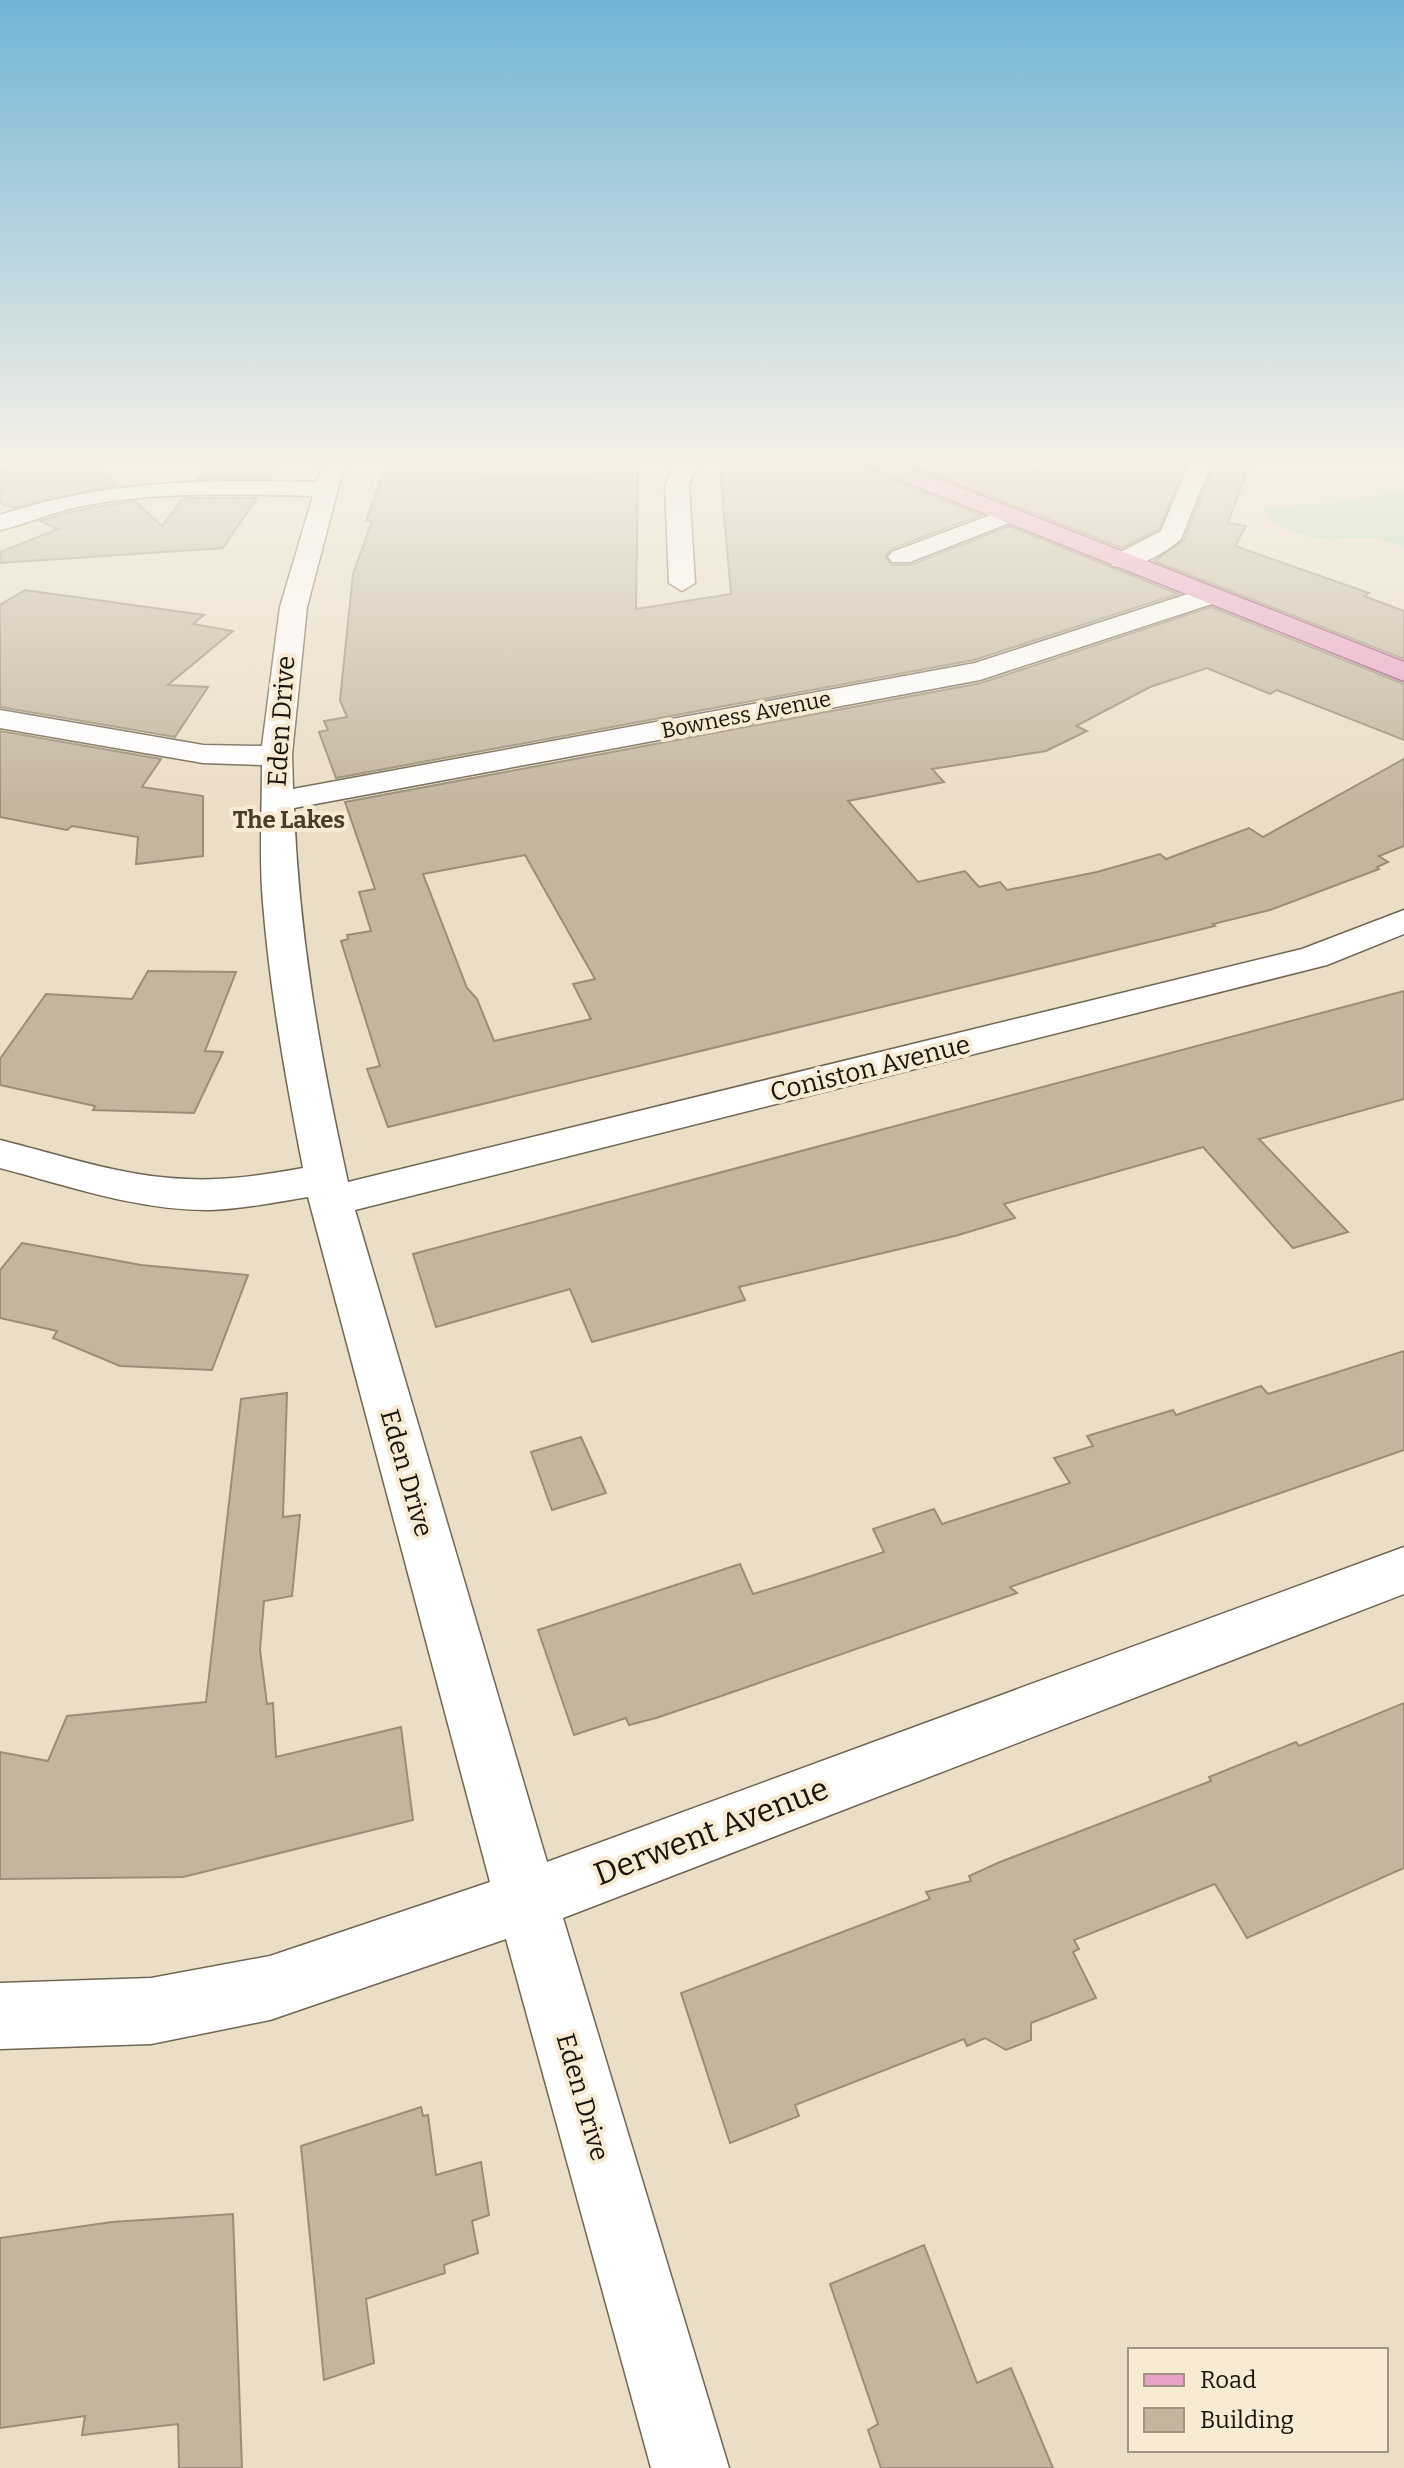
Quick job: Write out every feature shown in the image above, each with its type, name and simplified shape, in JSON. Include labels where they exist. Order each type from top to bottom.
[{"type":"main road","points":[[1162,577],[1404,672]]},
{"type":"street","name":"Eden Drive","points":[[298,577],[288,628],[275,779],[284,966],[328,1190],[526,1901],[690,2468]]},
{"type":"street","points":[[682,583],[683,577]]},
{"type":"street","name":"Bowness Avenue","points":[[0,719],[203,754],[275,779],[980,671],[1209,596]]},
{"type":"street","name":"Coniston Avenue","points":[[0,1154],[120,1183],[186,1194],[328,1190],[1300,960],[1404,921]]},
{"type":"street","name":"Derwent Avenue","points":[[0,2016],[50,2017],[151,2011],[270,1988],[526,1901],[1404,1570]]},
{"type":"building","points":[[353,577],[636,577],[636,609],[731,594],[730,577],[1136,577],[1178,594],[974,660],[336,778],[319,732],[328,730],[324,721],[347,717],[340,700]]},
{"type":"building","points":[[1195,577],[1324,577],[1369,593],[1364,596],[1404,611],[1404,659]]},
{"type":"building","points":[[25,590],[204,615],[193,624],[233,631],[168,685],[208,687],[175,737],[0,707],[0,605]]},
{"type":"building","points":[[1211,607],[1404,684],[1404,740],[1277,690],[1270,694],[1207,668],[1150,687],[1076,726],[1087,731],[1046,751],[932,769],[944,782],[848,801],[918,882],[965,871],[979,887],[1000,882],[1007,890],[1097,872],[1160,854],[1166,859],[1249,828],[1263,837],[1404,759],[1404,846],[1379,856],[1388,862],[1377,867],[1379,869],[1270,910],[1213,924],[1215,926],[388,1127],[367,1069],[380,1066],[341,941],[348,939],[347,935],[371,931],[359,892],[375,889],[345,802],[981,683]],"holes":[[[525,855],[595,979],[573,984],[591,1019],[494,1041],[477,999],[467,988],[423,874]]]},
{"type":"building","points":[[0,731],[161,759],[142,787],[203,796],[203,856],[136,864],[138,837],[72,826],[67,830],[0,817]]},
{"type":"building","points":[[148,971],[236,972],[205,1051],[223,1052],[194,1113],[93,1110],[95,1106],[0,1085],[0,1059],[46,994],[132,999]]},
{"type":"building","points":[[1404,991],[1404,1099],[1259,1139],[1348,1232],[1293,1248],[1203,1147],[1004,1204],[1015,1218],[955,1236],[739,1287],[745,1300],[592,1342],[570,1289],[436,1327],[413,1254]]},
{"type":"building","points":[[22,1243],[141,1265],[248,1275],[212,1370],[120,1366],[53,1338],[57,1331],[0,1318],[0,1270]]},
{"type":"building","points":[[1404,1351],[1404,1450],[1010,1587],[1017,1593],[727,1694],[656,1718],[629,1725],[626,1718],[574,1735],[538,1630],[740,1564],[753,1594],[805,1578],[884,1552],[873,1529],[934,1509],[942,1524],[1070,1483],[1054,1458],[1093,1446],[1087,1436],[1173,1410],[1176,1415],[1261,1386],[1268,1394]]},
{"type":"building","points":[[287,1393],[283,1517],[300,1515],[292,1596],[264,1601],[260,1650],[267,1704],[273,1703],[276,1757],[401,1727],[413,1820],[183,1877],[0,1879],[0,1752],[48,1761],[67,1716],[206,1702],[241,1399]]},
{"type":"building","points":[[581,1437],[606,1493],[552,1510],[531,1452]]},
{"type":"building","points":[[1404,1703],[1404,1868],[1247,1938],[1215,1884],[1074,1940],[1079,1949],[1073,1952],[1096,1998],[1031,2023],[1031,2040],[1006,2050],[985,2038],[967,2046],[964,2039],[795,2105],[799,2116],[730,2143],[681,1993],[930,1899],[926,1892],[971,1881],[969,1876],[1000,1862],[1211,1781],[1209,1777],[1296,1742],[1299,1746]]},
{"type":"building","points":[[421,2107],[423,2116],[428,2115],[436,2175],[481,2162],[489,2215],[472,2221],[478,2253],[444,2265],[445,2273],[366,2299],[374,2363],[324,2380],[301,2146]]},
{"type":"building","points":[[233,2214],[242,2468],[179,2468],[178,2424],[82,2435],[85,2416],[0,2428],[0,2238],[112,2222]]},
{"type":"building","points":[[924,2245],[977,2383],[1011,2368],[1053,2468],[881,2468],[868,2430],[878,2424],[830,2284]]},
{"type":"district","name":"The Lakes","points":[[289,820]]}]
